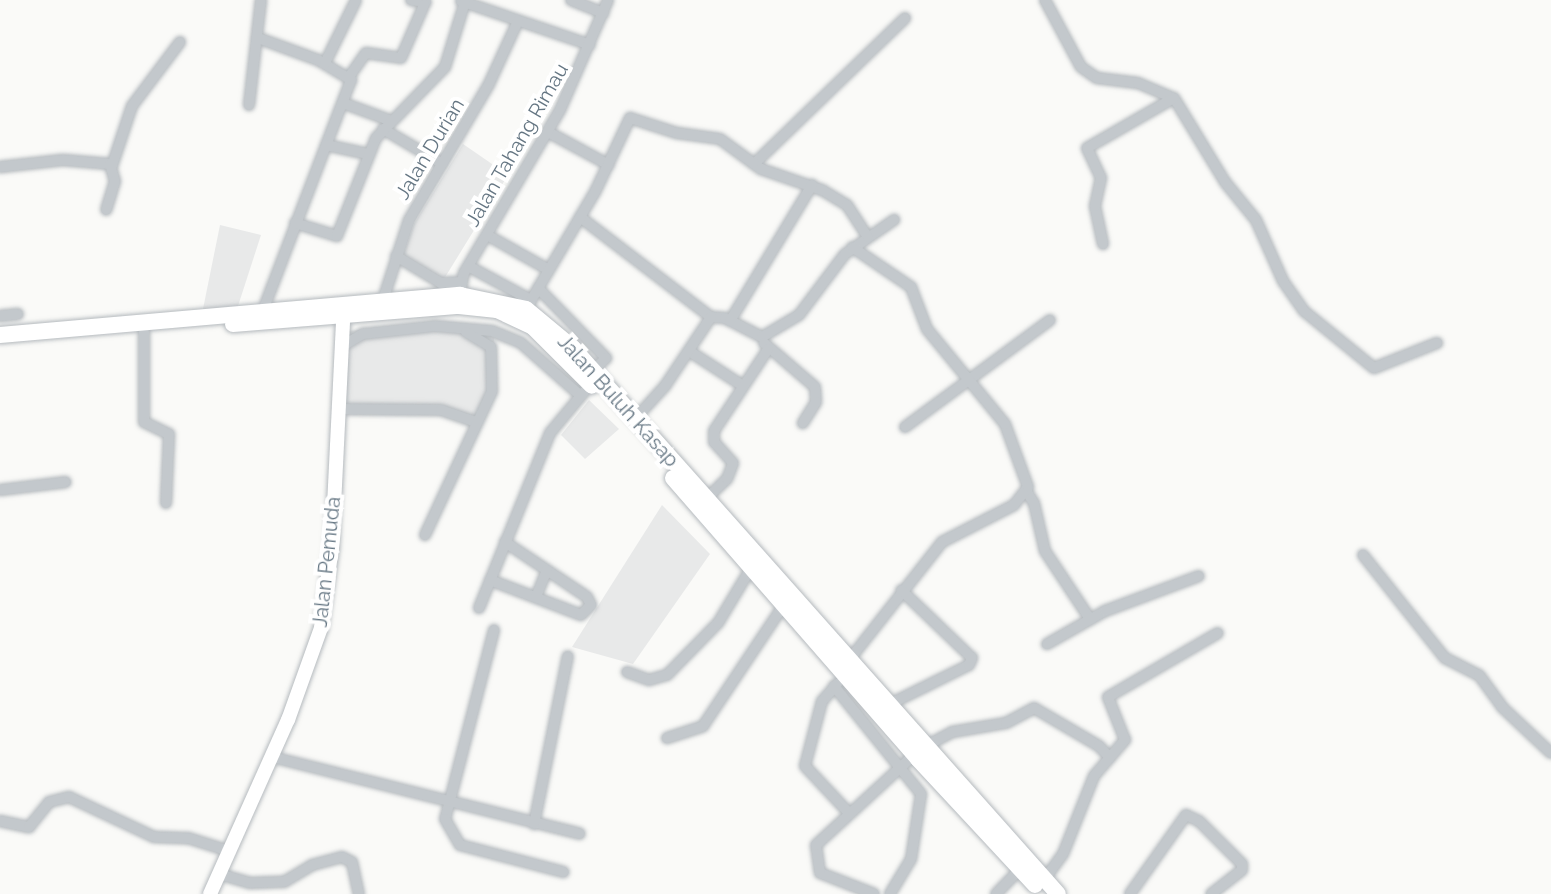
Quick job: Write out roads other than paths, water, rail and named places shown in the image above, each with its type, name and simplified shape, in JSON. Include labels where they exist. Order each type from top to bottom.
[{"type":"highway","name":"Jalan Buluh Kasap","points":[[0,335],[263,310],[343,311],[383,300],[460,294],[529,304],[588,384],[635,419],[706,499],[843,674],[888,705],[919,757],[1020,869],[1058,894]]},
{"type":"highway","name":"Jalan Buluh Kasap","points":[[0,346],[343,311],[460,294],[517,317],[553,344],[843,674],[905,734]]},
{"type":"highway","name":"Jalan Buluh Kasap","points":[[919,757],[1044,887]]},
{"type":"main road","name":"Jalan Pemuda","points":[[210,894],[272,757],[321,628],[332,547],[343,311]]},
{"type":"street","points":[[249,105],[261,0]]},
{"type":"street","points":[[325,63],[356,0]]},
{"type":"street","points":[[263,310],[343,103],[349,77],[366,53],[401,58],[426,2],[411,0]]},
{"type":"street","points":[[498,13],[503,0]]},
{"type":"street","points":[[571,0],[603,13]]},
{"type":"street","name":"Jalan Tahang Rimau","points":[[460,294],[468,266],[548,132],[608,0]]},
{"type":"street","points":[[1045,0],[1081,67],[1097,78],[1138,83],[1174,98],[1225,182],[1256,220],[1283,281],[1304,311],[1374,368],[1437,343]]},
{"type":"street","points":[[295,223],[337,236],[368,154],[386,125],[445,67],[462,1],[590,45]]},
{"type":"street","points":[[754,164],[905,18]]},
{"type":"street","name":"Jalan Durian","points":[[383,300],[410,217],[443,164],[518,21]]},
{"type":"street","points":[[258,38],[325,63],[349,77]]},
{"type":"street","points":[[106,210],[114,198],[112,166],[132,106],[180,42]]},
{"type":"street","points":[[1103,244],[1095,206],[1101,178],[1087,148],[1174,98]]},
{"type":"street","points":[[343,103],[386,125],[443,164]]},
{"type":"street","points":[[468,266],[529,304],[609,165],[632,117],[677,133],[720,139],[754,164],[812,185],[847,205],[868,237]]},
{"type":"street","points":[[548,132],[609,165]]},
{"type":"street","points":[[326,145],[368,154]]},
{"type":"street","points":[[0,167],[63,160],[112,166]]},
{"type":"street","points":[[730,321],[812,185]]},
{"type":"street","points":[[580,217],[711,317],[730,321],[762,337],[768,349],[815,387],[816,402],[803,423]]},
{"type":"street","points":[[762,337],[799,315],[852,247],[894,220]]},
{"type":"street","points":[[487,235],[549,270]]},
{"type":"street","points":[[852,247],[911,287],[927,329],[1012,436],[1027,492],[1034,503],[1045,551],[1090,619]]},
{"type":"street","points":[[396,256],[460,294]]},
{"type":"street","points":[[479,608],[555,424],[606,358],[538,288]]},
{"type":"street","points":[[0,316],[18,314]]},
{"type":"street","points":[[635,419],[689,351],[711,317]]},
{"type":"street","points":[[905,427],[1050,320]]},
{"type":"street","points":[[341,347],[363,334],[456,328],[507,335],[588,384]]},
{"type":"street","points":[[425,535],[492,391],[491,347],[456,328]]},
{"type":"street","points":[[144,332],[144,422],[169,434],[166,503]]},
{"type":"street","points":[[706,499],[733,469],[732,459],[712,437],[768,349]]},
{"type":"street","points":[[689,351],[743,386]]},
{"type":"street","points":[[338,409],[441,410],[475,422]]},
{"type":"street","points":[[0,490],[66,482]]},
{"type":"street","points":[[848,812],[805,766],[822,701],[901,590],[948,537],[1014,505],[1027,492]]},
{"type":"street","points":[[490,580],[581,615],[591,605],[587,597],[505,542]]},
{"type":"street","points":[[1363,555],[1445,658],[1479,675],[1502,707],[1551,753]]},
{"type":"street","points":[[627,672],[649,680],[667,675],[718,623],[751,568]]},
{"type":"street","points":[[536,597],[547,570]]},
{"type":"street","points":[[1047,644],[1090,619],[1199,576]]},
{"type":"street","points":[[888,705],[969,665],[972,658],[901,590]]},
{"type":"street","points":[[667,738],[703,726],[783,606]]},
{"type":"street","points":[[494,630],[446,801],[449,831],[460,845],[564,872]]},
{"type":"street","points":[[1044,887],[1063,854],[1094,776],[1125,736],[1108,707],[1111,693],[1187,655],[1218,633]]},
{"type":"street","points":[[534,824],[568,656]]},
{"type":"street","points":[[843,674],[919,757],[921,798],[911,859],[890,894]]},
{"type":"street","points":[[874,894],[819,871],[816,845],[848,812],[952,732],[1006,723],[1034,708],[1110,758]]},
{"type":"street","points":[[272,757],[580,834]]},
{"type":"street","points":[[0,821],[29,827],[49,802],[69,797],[154,837],[200,840],[229,851]]},
{"type":"street","points":[[1130,894],[1186,815],[1199,821],[1242,864],[1242,870],[1211,894]]},
{"type":"street","points":[[219,874],[250,883],[284,882],[312,865],[342,857],[352,862],[359,894]]},
{"type":"street","points":[[996,894],[1020,869]]}]
